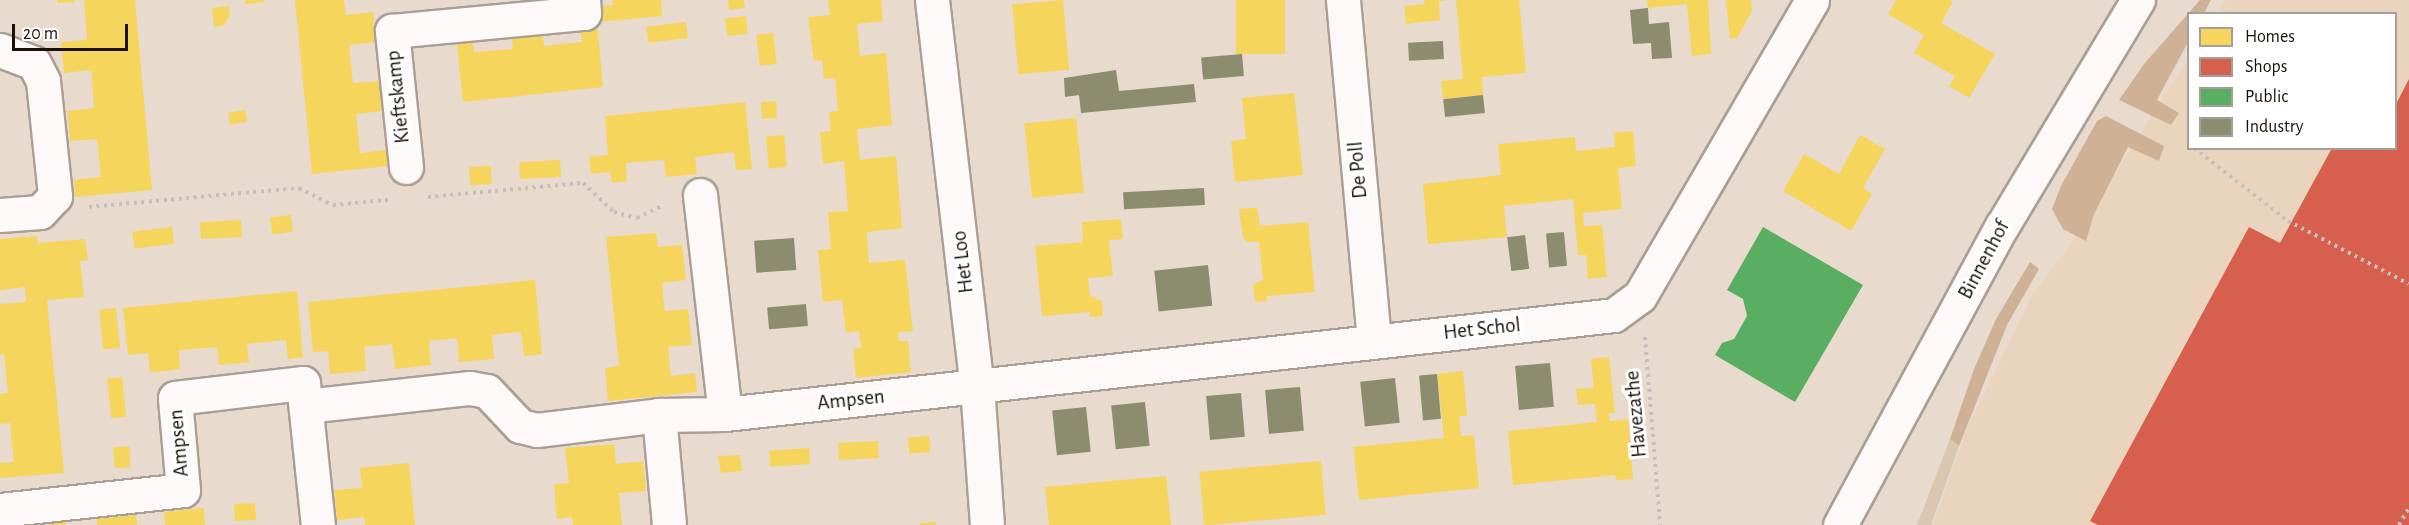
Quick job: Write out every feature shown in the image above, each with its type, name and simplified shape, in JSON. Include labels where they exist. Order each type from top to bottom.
[{"type":"street","name":"Kieftskamp","points":[[406,167],[392,31],[467,12],[584,13],[583,0]]},
{"type":"street","name":"Het Loo","points":[[932,0],[977,386],[987,525]]},
{"type":"street","name":"De Poll","points":[[1343,0],[1374,340]]},
{"type":"street","points":[[1633,302],[1812,0]]},
{"type":"street","name":"Binnenhof","points":[[1840,525],[2002,226],[2138,0]]},
{"type":"street","points":[[0,50],[34,63],[43,81],[55,196],[40,212],[0,215]]},
{"type":"street","points":[[700,195],[725,414]]},
{"type":"street","name":"Het Schol","points":[[977,386],[1614,315],[1633,302]]},
{"type":"street","name":"Ampsen","points":[[0,510],[183,490],[175,398],[303,383],[318,525]]},
{"type":"street","name":"Ampsen","points":[[306,406],[471,388],[487,392],[520,426],[537,430],[659,415],[725,414],[977,386]]},
{"type":"street","points":[[659,415],[669,525]]},
{"type":"path","points":[[2197,150],[2288,221],[2409,284]]},
{"type":"path","points":[[417,198],[583,183],[614,212],[637,218],[700,195]]},
{"type":"path","points":[[40,212],[299,188],[333,206],[393,200]]},
{"type":"path","name":"Havezathe","points":[[1633,302],[1644,328],[1660,525]]},
{"type":"path","points":[[2399,525],[2409,508]]},
{"type":"shaded area","points":[[2200,0],[2211,0],[2205,12],[2190,12]]},
{"type":"shaded area","points":[[2226,0],[2409,0],[2409,525],[1933,525],[1967,429],[2033,294],[2070,245],[2187,61],[2187,150],[2397,150],[2397,12],[2218,12]]},
{"type":"shaded area","points":[[2187,15],[2187,44],[2157,100],[2179,113],[2171,125],[2119,100],[2144,64]]},
{"type":"shaded area","points":[[2106,116],[2164,146],[2159,161],[2128,147],[2094,214],[2086,241],[2063,229],[2052,209],[2061,186],[2097,121]]},
{"type":"shaded area","points":[[2030,262],[2039,269],[2007,325],[1959,446],[1950,439],[1974,369],[1996,319]]},
{"type":"shaded area","points":[[1950,439],[1959,446],[1931,525],[1917,525]]},
{"type":"building: Homes","points":[[57,0],[75,0],[75,2],[57,3]]},
{"type":"building: Homes","points":[[84,0],[135,0],[152,190],[75,197],[74,180],[101,177],[97,139],[70,141],[67,111],[94,108],[91,70],[64,73],[61,42],[87,40]]},
{"type":"building: Homes","points":[[245,0],[264,0],[264,2],[245,4]]},
{"type":"building: Homes","points":[[295,0],[344,0],[346,15],[373,12],[376,42],[349,45],[353,83],[380,81],[383,111],[356,114],[360,153],[387,150],[388,166],[312,174]]},
{"type":"building: Homes","points":[[612,0],[661,0],[662,16],[597,22],[595,7],[613,5]]},
{"type":"building: Homes","points":[[728,0],[744,0],[745,8],[729,10]]},
{"type":"building: Homes","points":[[828,0],[881,0],[883,21],[857,24],[860,56],[886,53],[892,125],[857,129],[860,160],[896,156],[902,228],[867,232],[869,263],[905,260],[913,331],[898,332],[899,341],[908,341],[911,372],[856,378],[853,349],[861,348],[859,331],[846,333],[842,300],[823,302],[818,250],[831,249],[828,212],[848,211],[844,161],[823,164],[820,132],[831,131],[829,112],[838,111],[835,78],[824,79],[822,60],[814,61],[808,17],[830,15]]},
{"type":"building: Homes","points":[[1063,0],[1069,70],[1018,74],[1012,4]]},
{"type":"building: Homes","points":[[1236,0],[1285,0],[1285,54],[1236,54]]},
{"type":"building: Homes","points":[[1424,0],[1447,0],[1439,2],[1440,20],[1406,24],[1404,6],[1425,4]]},
{"type":"building: Homes","points":[[1456,0],[1519,0],[1526,73],[1482,77],[1483,95],[1443,99],[1441,81],[1463,79]]},
{"type":"building: Homes","points":[[1647,0],[1708,0],[1711,54],[1692,56],[1687,4],[1648,8]]},
{"type":"building: Homes","points":[[1726,0],[1751,0],[1752,11],[1737,38],[1730,39]]},
{"type":"building: Homes","points":[[1896,0],[1950,0],[1953,2],[1941,23],[1995,54],[1969,98],[1949,86],[1955,76],[1914,53],[1924,35],[1888,14]]},
{"type":"building: Homes","points":[[229,6],[230,16],[223,26],[214,27],[212,8]]},
{"type":"building: Homes","points":[[746,16],[748,34],[727,36],[725,18]]},
{"type":"building: Homes","points":[[597,22],[603,87],[463,102],[456,36],[472,35],[474,52],[513,49],[511,31],[542,28],[544,46],[582,42],[580,24]]},
{"type":"building: Homes","points":[[686,22],[688,38],[648,43],[646,27]]},
{"type":"building: Homes","points":[[773,33],[777,64],[760,66],[756,35]]},
{"type":"building: Homes","points":[[1294,93],[1303,175],[1235,182],[1231,141],[1246,139],[1242,98]]},
{"type":"building: Homes","points":[[776,101],[777,118],[762,119],[761,102]]},
{"type":"building: Homes","points":[[745,102],[752,169],[736,170],[734,152],[695,157],[697,174],[666,177],[664,160],[626,163],[627,181],[612,183],[610,172],[591,174],[589,157],[608,155],[605,116]]},
{"type":"building: Homes","points":[[245,110],[247,122],[230,125],[228,113]]},
{"type":"building: Homes","points":[[1076,118],[1084,193],[1032,198],[1024,123]]},
{"type":"building: Homes","points":[[1633,131],[1636,166],[1618,168],[1622,209],[1583,213],[1584,226],[1602,225],[1607,277],[1588,279],[1586,255],[1578,255],[1573,199],[1504,206],[1507,237],[1428,244],[1423,184],[1501,175],[1498,144],[1575,137],[1576,151],[1615,147],[1614,133]]},
{"type":"building: Homes","points":[[784,135],[787,167],[769,168],[766,137]]},
{"type":"building: Homes","points":[[1860,135],[1885,149],[1863,188],[1872,194],[1851,231],[1783,191],[1804,154],[1839,174]]},
{"type":"building: Homes","points":[[560,160],[561,177],[520,179],[519,162]]},
{"type":"building: Homes","points":[[491,166],[492,184],[470,185],[469,167]]},
{"type":"building: Homes","points":[[1257,208],[1260,226],[1308,222],[1315,292],[1267,296],[1267,301],[1255,302],[1253,284],[1263,280],[1259,242],[1247,242],[1243,238],[1239,209]]},
{"type":"building: Homes","points":[[291,215],[293,232],[272,234],[270,218]]},
{"type":"building: Homes","points":[[1121,219],[1123,239],[1109,240],[1113,276],[1088,278],[1090,296],[1102,301],[1103,316],[1090,317],[1090,312],[1042,316],[1035,246],[1083,242],[1082,222]]},
{"type":"building: Homes","points":[[241,220],[242,237],[201,239],[200,222]]},
{"type":"building: Homes","points":[[172,227],[174,244],[134,249],[132,232]]},
{"type":"building: Homes","points":[[656,233],[658,247],[682,245],[686,280],[662,283],[663,297],[665,311],[688,309],[692,345],[668,347],[671,376],[695,373],[697,392],[608,401],[605,368],[619,366],[606,237]]},
{"type":"building: Homes","points":[[37,236],[37,243],[85,239],[88,260],[80,261],[84,297],[47,300],[64,473],[0,478],[0,463],[14,462],[10,423],[0,424],[0,394],[8,393],[4,354],[0,355],[0,304],[26,302],[25,287],[0,290],[0,239]]},
{"type":"building: Homes","points":[[535,280],[542,354],[524,356],[521,332],[507,333],[492,335],[494,359],[459,362],[457,338],[429,341],[431,365],[395,369],[392,344],[364,347],[366,371],[330,374],[328,351],[313,352],[308,302]]},
{"type":"building: Homes","points":[[297,291],[303,357],[288,359],[286,340],[247,344],[249,362],[219,365],[217,347],[179,350],[180,369],[165,371],[150,372],[148,353],[128,355],[123,308]]},
{"type":"building: Homes","points":[[116,308],[120,348],[103,350],[99,310]]},
{"type":"building: Homes","points":[[1609,357],[1615,413],[1608,413],[1610,421],[1628,419],[1633,479],[1616,480],[1615,475],[1513,485],[1508,431],[1597,422],[1595,404],[1578,405],[1576,389],[1594,388],[1591,359]]},
{"type":"building: Homes","points":[[1463,371],[1467,416],[1459,416],[1461,436],[1474,435],[1479,488],[1359,500],[1353,447],[1444,438],[1437,374]]},
{"type":"building: Homes","points":[[122,377],[126,417],[111,418],[107,379]]},
{"type":"building: Homes","points":[[929,436],[930,452],[909,453],[908,437]]},
{"type":"building: Homes","points":[[878,441],[879,458],[839,460],[838,443]]},
{"type":"building: Homes","points":[[614,444],[616,464],[643,461],[646,491],[619,493],[622,525],[573,525],[572,517],[557,519],[554,484],[569,483],[565,448]]},
{"type":"building: Homes","points":[[129,446],[131,467],[115,468],[113,447]]},
{"type":"building: Homes","points":[[809,448],[810,464],[770,467],[769,451]]},
{"type":"building: Homes","points":[[740,455],[742,471],[721,473],[718,456]]},
{"type":"building: Homes","points":[[1321,461],[1326,515],[1204,525],[1199,472]]},
{"type":"building: Homes","points":[[409,463],[415,525],[365,525],[364,517],[337,520],[334,490],[362,488],[360,468]]},
{"type":"building: Homes","points":[[1166,476],[1171,525],[1049,525],[1045,487]]},
{"type":"building: Homes","points":[[255,503],[256,520],[235,521],[234,504]]},
{"type":"building: Homes","points":[[204,508],[205,525],[165,525],[164,512]]},
{"type":"building: Homes","points":[[136,515],[137,525],[97,525],[96,519]]},
{"type":"building: Homes","points":[[66,522],[66,525],[48,525],[48,523]]},
{"type":"building: Homes","points":[[936,522],[936,525],[920,525],[920,523]]},
{"type":"building: Shops","points":[[2409,79],[2409,525],[2098,525],[2090,521],[2249,227],[2280,243],[2331,150],[2397,150],[2397,102]]},
{"type":"building: Public","points":[[1763,227],[1863,285],[1795,402],[1715,355],[1722,343],[1734,339],[1747,316],[1743,299],[1727,290]]},
{"type":"building: Industry","points":[[1648,8],[1649,24],[1669,22],[1672,58],[1652,59],[1651,43],[1633,44],[1630,10]]},
{"type":"building: Industry","points":[[1443,41],[1444,59],[1409,61],[1408,43]]},
{"type":"building: Industry","points":[[1242,54],[1244,76],[1203,79],[1201,58]]},
{"type":"building: Industry","points":[[1116,70],[1119,91],[1194,84],[1196,102],[1081,113],[1079,95],[1065,97],[1064,78]]},
{"type":"building: Industry","points":[[1483,95],[1485,113],[1445,117],[1443,99]]},
{"type":"building: Industry","points":[[1204,188],[1205,205],[1124,209],[1123,192]]},
{"type":"building: Industry","points":[[1564,232],[1567,266],[1549,267],[1546,234]]},
{"type":"building: Industry","points":[[1525,235],[1529,269],[1511,271],[1507,237]]},
{"type":"building: Industry","points":[[794,238],[796,270],[756,273],[754,241]]},
{"type":"building: Industry","points":[[1208,265],[1212,306],[1159,311],[1154,271]]},
{"type":"building: Industry","points":[[806,304],[808,326],[769,329],[767,307]]},
{"type":"building: Industry","points":[[1550,363],[1554,407],[1519,410],[1515,366]]},
{"type":"building: Industry","points":[[1437,374],[1441,419],[1423,420],[1419,376]]},
{"type":"building: Industry","points":[[1395,378],[1400,423],[1365,426],[1360,382]]},
{"type":"building: Industry","points":[[1300,387],[1304,431],[1269,434],[1265,390]]},
{"type":"building: Industry","points":[[1241,393],[1245,437],[1210,440],[1206,396]]},
{"type":"building: Industry","points":[[1145,402],[1150,446],[1116,449],[1111,406]]},
{"type":"building: Industry","points":[[1086,407],[1091,452],[1057,455],[1052,411]]}]
